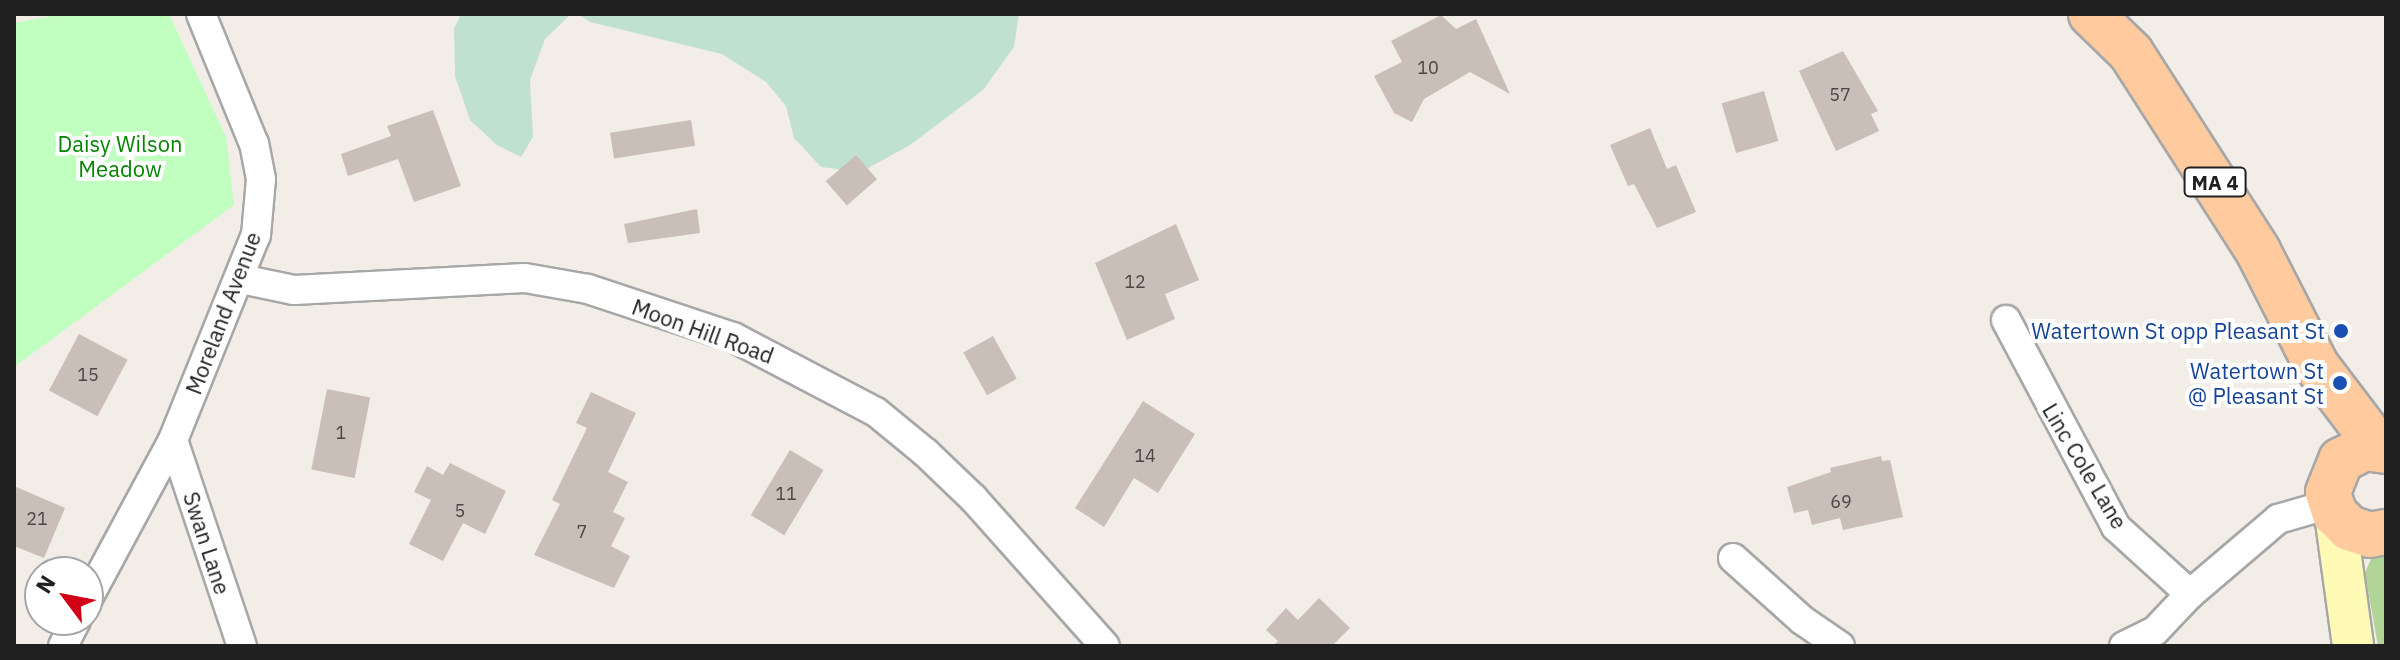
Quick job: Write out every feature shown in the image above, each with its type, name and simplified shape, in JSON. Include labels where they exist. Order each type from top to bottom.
[{"type":"main road","name":"MA 4","points":[[2091,14],[2131,53],[2258,251],[2316,365],[2382,449]]},
{"type":"main road","points":[[2316,365],[2349,511]]},
{"type":"main road","points":[[2349,511],[2352,452],[2382,449]]},
{"type":"street","name":"Moreland Avenue","points":[[104,568],[173,440],[241,279],[256,235],[261,179],[254,144],[201,14]]},
{"type":"street","name":"Moon Hill Road","points":[[241,279],[294,290],[536,279],[588,289],[733,337],[806,371],[876,412],[926,453],[973,498],[1105,646]]},
{"type":"street","name":"Linc Cole Lane","points":[[2006,320],[2116,527],[2190,594]]},
{"type":"street","name":"Swan Lane","points":[[173,440],[242,646]]},
{"type":"street","points":[[2124,646],[2155,631],[2190,594],[2278,519],[2349,511],[2343,578],[2353,646]]},
{"type":"street","points":[[1733,558],[1802,620],[1840,646]]},
{"type":"green space","name":"Daisy Wilson Meadow","points":[[64,14],[169,14],[226,137],[234,205],[14,367],[14,23]]},
{"type":"green space","points":[[461,14],[571,14],[545,39],[530,80],[533,137],[521,157],[497,145],[470,120],[455,76],[454,29]]},
{"type":"green space","points":[[578,14],[1019,14],[1014,47],[983,90],[910,145],[861,172],[821,167],[794,138],[786,106],[766,82],[722,54],[590,22]]},
{"type":"green space","points":[[2386,546],[2386,646],[2378,646],[2365,573],[2373,554]]},
{"type":"building","points":[[1441,15],[1456,29],[1476,19],[1510,94],[1470,72],[1424,99],[1412,122],[1394,113],[1374,76],[1402,62],[1391,41]]},
{"type":"building","points":[[1843,51],[1878,111],[1871,114],[1879,131],[1836,151],[1799,71]]},
{"type":"building","points":[[1764,91],[1778,141],[1736,153],[1722,103]]},
{"type":"building","points":[[433,110],[461,186],[414,202],[398,159],[348,176],[341,154],[391,136],[387,126]]},
{"type":"building","points":[[691,120],[695,146],[614,159],[610,133]]},
{"type":"building","points":[[1650,128],[1667,169],[1676,165],[1696,212],[1657,228],[1634,184],[1628,186],[1610,145]]},
{"type":"building","points":[[856,155],[877,179],[847,205],[826,181]]},
{"type":"building","points":[[697,209],[700,233],[628,243],[624,224]]},
{"type":"building","points":[[1176,224],[1199,280],[1165,294],[1175,319],[1127,340],[1095,263]]},
{"type":"building","points":[[79,334],[128,360],[98,416],[49,391]]},
{"type":"building","points":[[993,336],[1017,379],[987,395],[963,352]]},
{"type":"building","points":[[327,389],[370,397],[355,478],[311,469]]},
{"type":"building","points":[[591,392],[636,413],[608,472],[628,482],[613,512],[625,518],[611,546],[630,556],[614,588],[534,555],[560,504],[552,500],[587,428],[576,423]]},
{"type":"building","points":[[1143,401],[1195,434],[1158,493],[1134,478],[1104,527],[1075,508]]},
{"type":"building","points":[[790,450],[823,470],[784,535],[751,515]]},
{"type":"building","points":[[1881,456],[1882,461],[1890,460],[1903,517],[1843,530],[1840,518],[1812,525],[1808,510],[1794,513],[1787,487],[1831,472],[1830,468]]},
{"type":"building","points":[[450,463],[506,491],[485,534],[463,523],[443,561],[409,544],[431,500],[414,492],[427,466],[443,475]]},
{"type":"building","points":[[14,486],[65,508],[45,556],[14,546]]},
{"type":"building","points":[[1319,598],[1350,628],[1332,646],[1273,646],[1278,641],[1266,630],[1286,608],[1298,620]]},
{"type":"place","name":"Watertown St opp Pleasant St","points":[[2341,331]]},
{"type":"place","name":"Watertown St @ Pleasant St","points":[[2340,383]]}]
